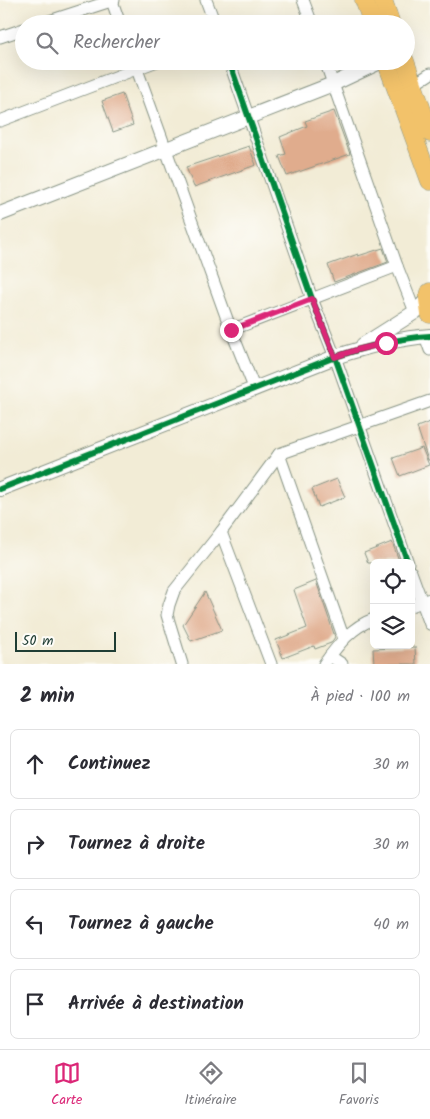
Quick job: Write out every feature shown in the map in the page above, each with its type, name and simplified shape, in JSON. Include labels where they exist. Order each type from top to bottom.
[{"type":"main road","points":[[364,0],[370,15]]},
{"type":"main road","points":[[383,0],[388,15]]},
{"type":"main road","points":[[389,70],[430,181]]},
{"type":"main road","points":[[408,70],[412,85],[426,108],[430,133]]},
{"type":"street","points":[[67,15],[113,0],[117,15]]},
{"type":"street","points":[[206,0],[212,15]]},
{"type":"street","points":[[303,0],[309,15]]},
{"type":"street","points":[[0,37],[15,32]]},
{"type":"street","points":[[0,121],[123,70]]},
{"type":"street","points":[[137,70],[231,330],[255,390]]},
{"type":"street","points":[[232,70],[312,299],[335,357],[407,559]]},
{"type":"street","points":[[329,70],[397,266],[426,304],[356,350]]},
{"type":"street","points":[[0,214],[334,84],[363,70]]},
{"type":"street","points":[[412,85],[430,74]]},
{"type":"street","points":[[231,330],[397,266]]},
{"type":"street","points":[[0,489],[356,350],[428,336],[430,350]]},
{"type":"street","points":[[182,664],[167,615],[174,591],[279,454],[430,401]]},
{"type":"street","points":[[279,454],[344,639]]},
{"type":"street","points":[[221,532],[271,664]]},
{"type":"street","points":[[415,584],[430,624]]},
{"type":"street","points":[[342,664],[327,660],[344,639],[356,628],[370,621]]},
{"type":"building","points":[[122,94],[133,125],[113,132],[102,101]]},
{"type":"building","points":[[334,111],[350,154],[287,176],[279,156],[286,154],[280,137],[307,126],[305,121]]},
{"type":"building","points":[[249,146],[256,165],[194,187],[186,167]]},
{"type":"building","points":[[383,248],[388,262],[334,282],[328,265],[358,254],[358,256]]},
{"type":"building","points":[[430,422],[430,460],[428,460],[417,427]]},
{"type":"building","points":[[422,448],[429,465],[400,476],[393,458]]},
{"type":"building","points":[[337,479],[345,497],[319,507],[312,489]]},
{"type":"building","points":[[392,542],[398,559],[370,559],[370,563],[368,563],[364,553]]},
{"type":"building","points":[[316,581],[335,637],[331,643],[315,649],[314,646],[283,658],[276,640],[307,628],[294,590]]},
{"type":"building","points":[[205,592],[222,630],[191,641],[183,625]]},
{"type":"building","points":[[415,647],[416,664],[374,664],[373,649],[415,649]]},
{"type":"cycle path","points":[[232,70],[312,299],[335,357],[407,559]]},
{"type":"cycle path","points":[[0,489],[335,357],[382,344],[430,336]]},
{"type":"route","points":[[231,330],[312,299],[335,357],[386,343]]}]
